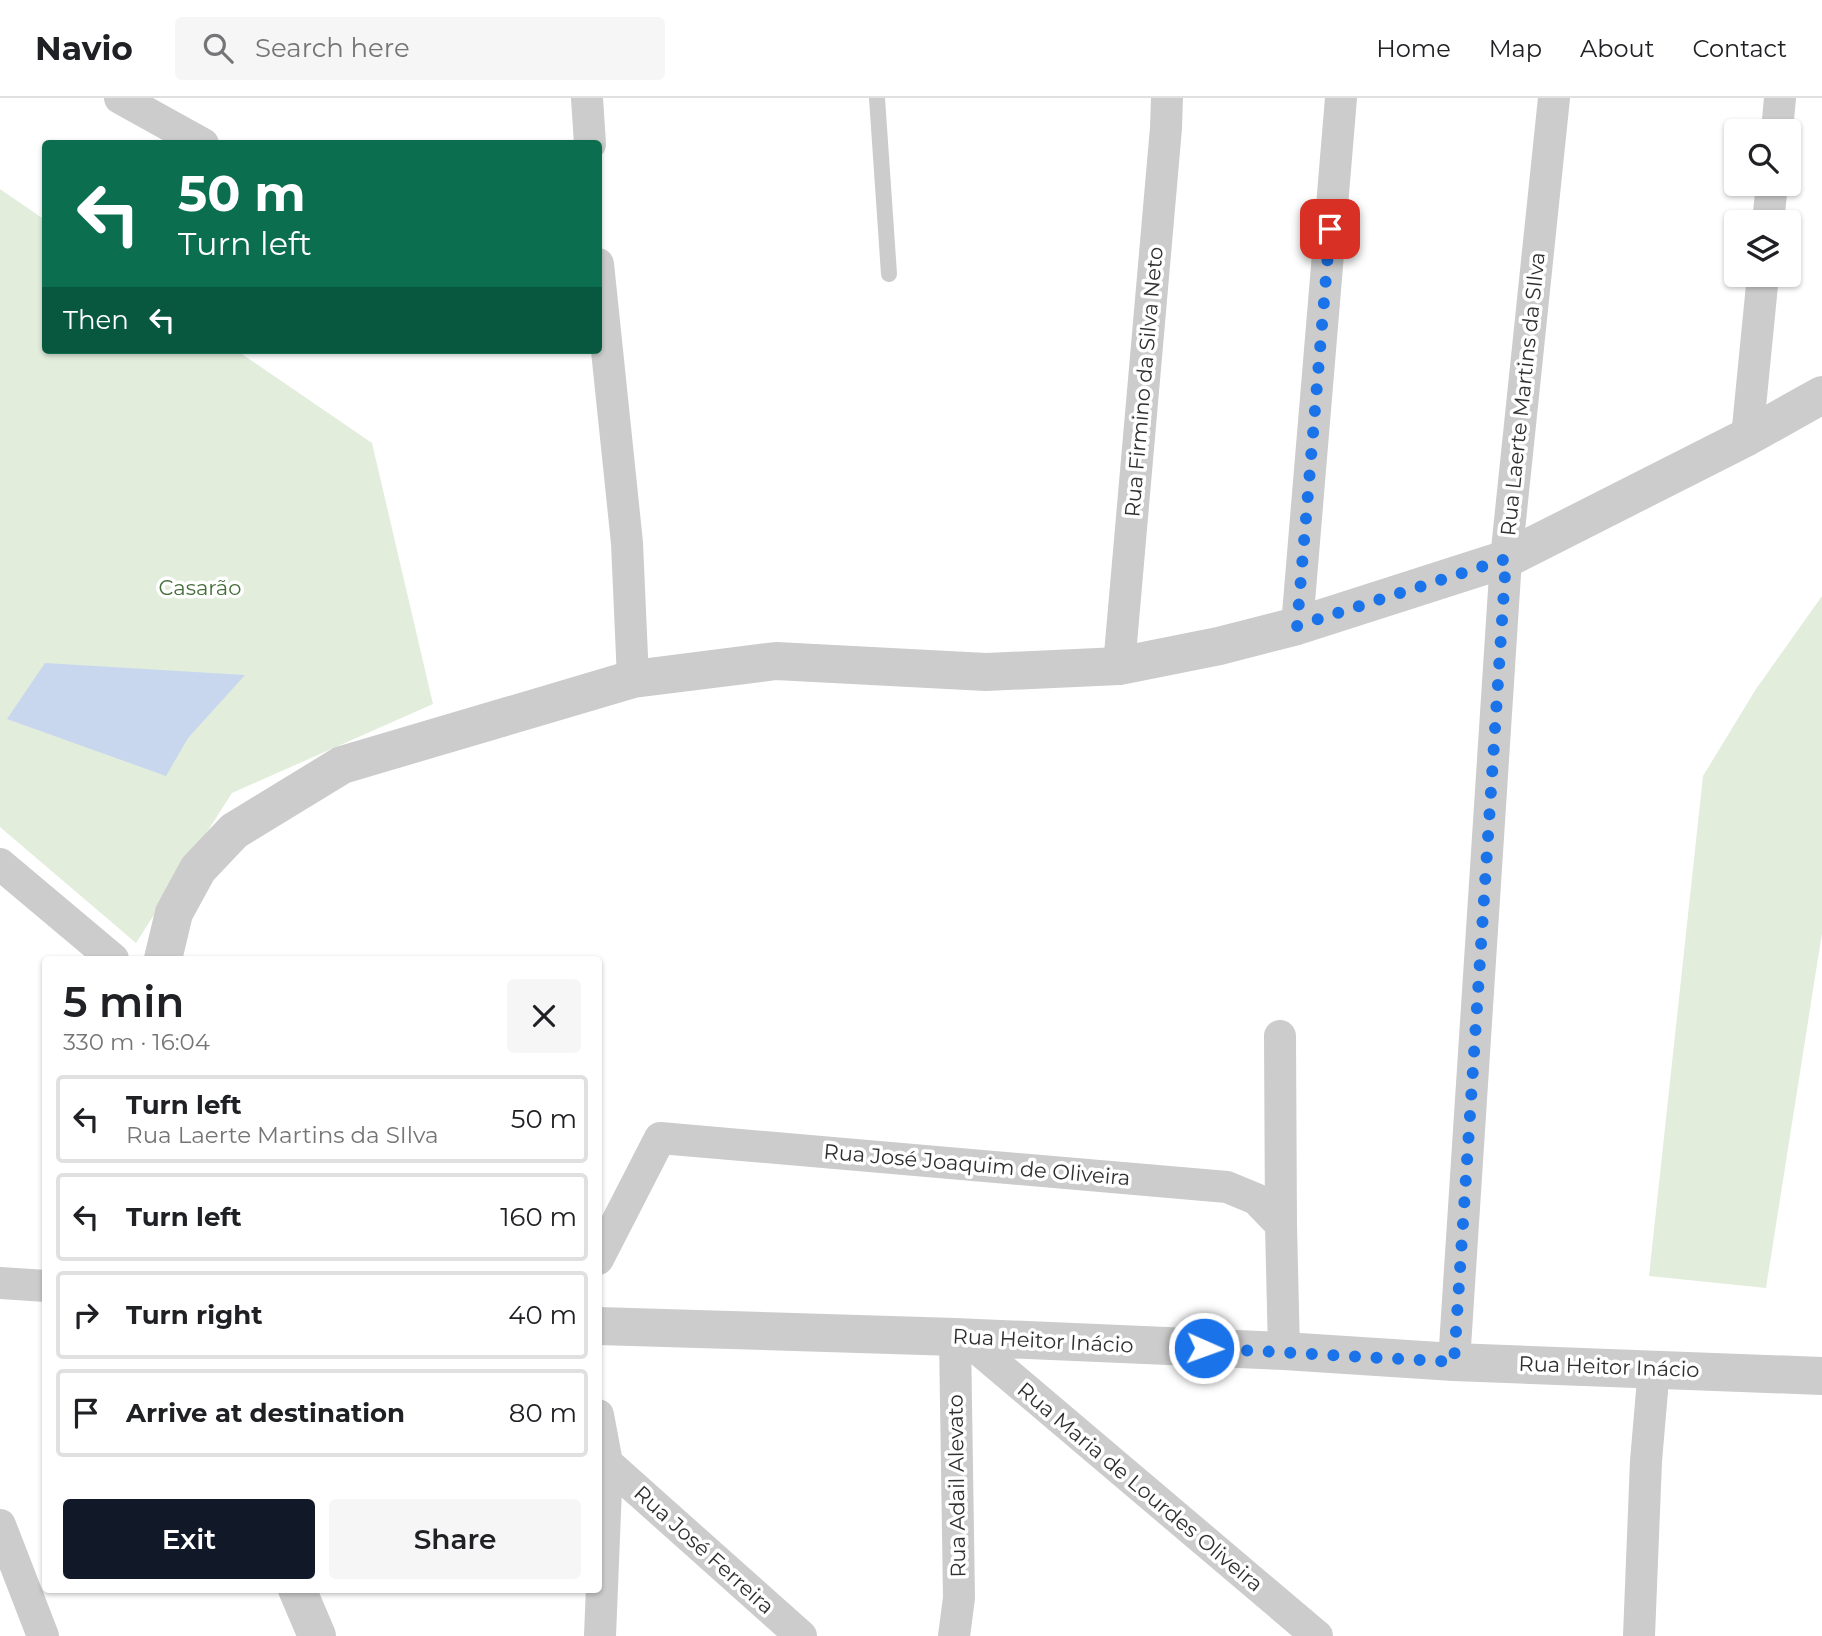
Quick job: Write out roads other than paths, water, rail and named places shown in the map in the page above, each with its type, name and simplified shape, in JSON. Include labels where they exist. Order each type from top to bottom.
[{"type":"street","points":[[120,98],[196,140]]},
{"type":"street","points":[[587,98],[590,140]]},
{"type":"street","name":"Rua Firmino da Silva Neto","points":[[1119,666],[1167,98]]},
{"type":"street","points":[[1297,626],[1341,98]]},
{"type":"street","name":"Rua Laerte Martins da SIlva","points":[[1454,1362],[1506,559],[1554,98]]},
{"type":"street","points":[[1778,119],[1780,98]]},
{"type":"street","points":[[1747,437],[1762,287]]},
{"type":"street","points":[[602,302],[627,543],[633,679]]},
{"type":"street","points":[[164,956],[174,913],[198,869],[234,831],[342,765],[633,679],[776,661],[986,672],[1119,666],[1219,646],[1297,626],[1506,559],[1747,437],[1822,395]]},
{"type":"street","points":[[0,863],[109,956]]},
{"type":"street","points":[[1280,1036],[1284,1351]]},
{"type":"street","name":"Rua José Joaquim de Oliveira","points":[[602,1251],[660,1139],[1227,1186],[1255,1199],[1281,1225]]},
{"type":"street","points":[[0,1283],[42,1286]]},
{"type":"street","name":"Rua Heitor Inácio","points":[[602,1326],[960,1337],[1284,1351],[1454,1362],[1822,1376]]},
{"type":"street","name":"Rua Adail Alevato","points":[[954,1636],[959,1598],[960,1337]]},
{"type":"street","name":"Rua Maria de Lourdes Oliveira","points":[[960,1337],[1317,1636]]},
{"type":"street","points":[[1639,1636],[1646,1461],[1654,1368]]},
{"type":"street","points":[[602,1436],[607,1463],[602,1587]]},
{"type":"street","name":"Rua José Ferreira","points":[[607,1463],[801,1636]]},
{"type":"street","points":[[0,1525],[43,1636]]},
{"type":"street","points":[[299,1593],[317,1636]]},
{"type":"street","points":[[600,1636],[602,1593]]},
{"type":"lane","points":[[877,98],[889,274]]},
{"type":"water","points":[[45,663],[245,675],[188,738],[166,776],[7,719]]},
{"type":"park label","name":"Casarão","points":[[200,588]]}]
